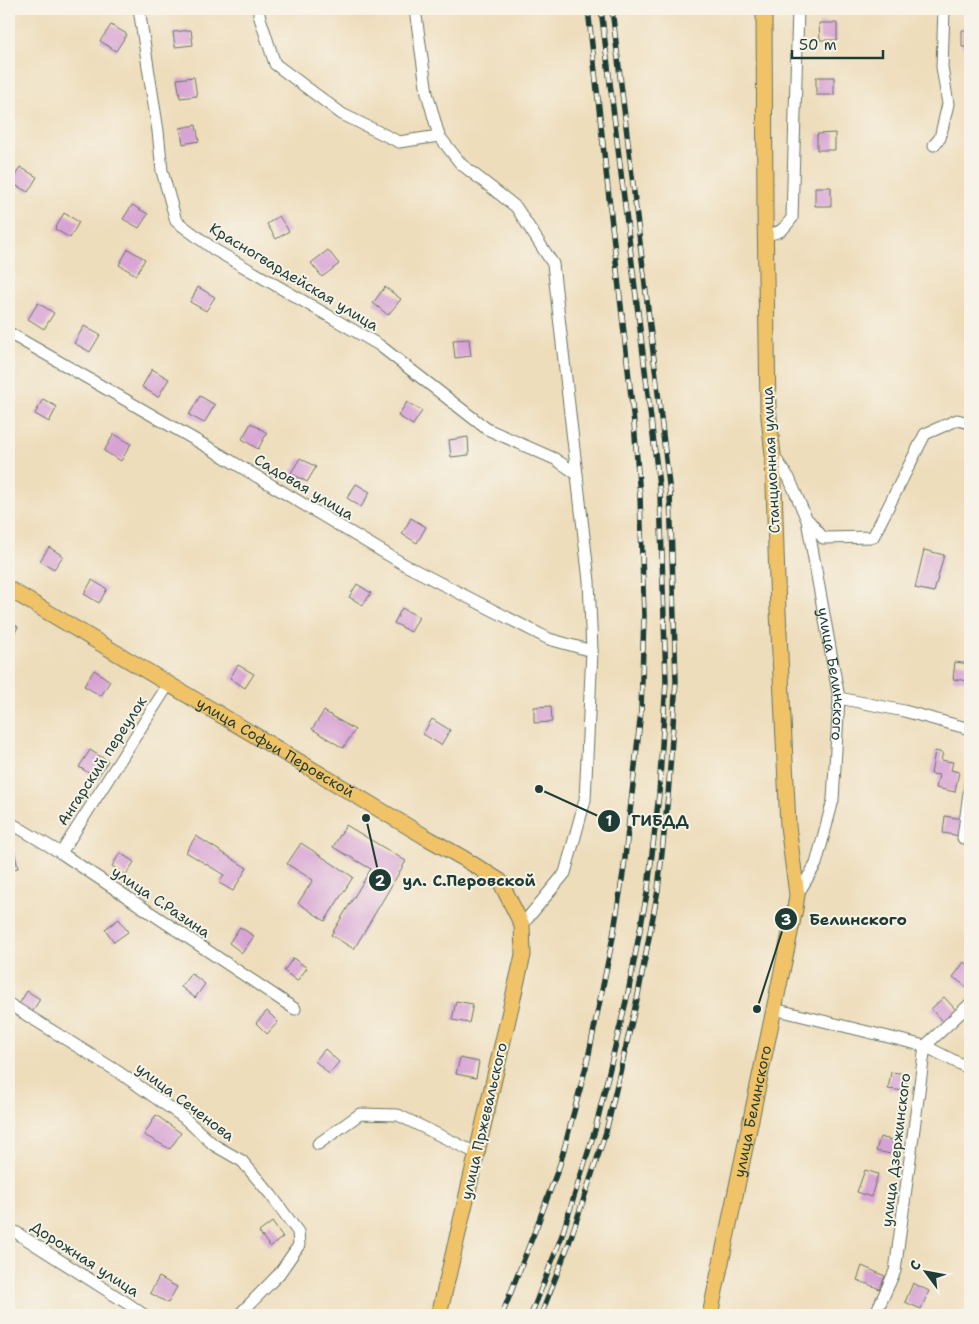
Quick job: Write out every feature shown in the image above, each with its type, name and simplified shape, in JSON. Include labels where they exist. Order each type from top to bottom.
[{"type":"main road","name":"Станционная улица","points":[[764,9],[768,408],[773,455],[778,621],[788,826],[796,902]]},
{"type":"main road","name":"улица Софьи Перовской","points":[[9,589],[500,881],[522,926]]},
{"type":"main road","name":"улица Белинского","points":[[710,1315],[796,902]]},
{"type":"main road","name":"улица Пржевальского","points":[[439,1315],[523,955],[522,926]]},
{"type":"street","name":"Красногвардейская улица","points":[[139,9],[162,171],[176,221],[215,250],[379,345],[487,428],[555,460],[577,474]]},
{"type":"street","points":[[259,9],[259,15],[275,64],[342,114],[399,142],[439,136]]},
{"type":"street","points":[[415,9],[427,93],[439,136],[461,164],[516,207],[553,264],[589,581],[592,651],[585,800],[565,873],[522,926]]},
{"type":"street","points":[[765,235],[783,230],[792,218],[798,9]]},
{"type":"street","points":[[934,145],[940,138],[948,104],[942,67],[944,9]]},
{"type":"street","name":"Садовая улица","points":[[9,333],[211,449],[405,565],[549,639],[592,651]]},
{"type":"street","points":[[808,520],[823,538],[873,538],[925,434],[958,420],[970,422]]},
{"type":"street","name":"улица Белинского","points":[[773,455],[789,478],[808,520],[840,698],[833,800],[816,864],[796,902]]},
{"type":"street","name":"Ангарский переулок","points":[[61,853],[168,685]]},
{"type":"street","points":[[840,698],[904,711],[970,729]]},
{"type":"street","points":[[963,838],[970,785]]},
{"type":"street","name":"улица С.Разина","points":[[9,822],[61,853],[295,1009]]},
{"type":"street","name":"улица Сеченова","points":[[9,1004],[117,1071],[184,1117],[214,1145],[242,1161],[271,1195],[298,1232],[299,1245],[279,1274],[239,1315]]},
{"type":"street","points":[[925,1046],[970,1004]]},
{"type":"street","points":[[774,1009],[925,1046],[970,1069]]},
{"type":"street","name":"улица Дзержинского","points":[[875,1315],[896,1271],[925,1046]]},
{"type":"street","points":[[318,1144],[360,1114],[398,1115],[476,1153]]},
{"type":"street","name":"Дорожная улица","points":[[9,1228],[144,1315]]},
{"type":"building","points":[[819,23],[837,23],[837,40],[820,40]]},
{"type":"building","points":[[111,25],[127,34],[116,51],[100,41]]},
{"type":"building","points":[[191,30],[193,45],[175,47],[173,32]]},
{"type":"building","points":[[962,30],[970,30],[970,47],[962,47]]},
{"type":"building","points":[[194,77],[197,96],[180,98],[177,79]]},
{"type":"building","points":[[816,77],[834,77],[834,95],[816,95]]},
{"type":"building","points":[[196,125],[199,141],[183,144],[180,128]]},
{"type":"building","points":[[835,133],[835,150],[817,150],[817,134]]},
{"type":"building","points":[[20,167],[37,177],[28,192],[11,183]]},
{"type":"building","points":[[815,187],[831,187],[831,206],[815,206]]},
{"type":"building","points":[[132,205],[148,214],[139,228],[123,219]]},
{"type":"building","points":[[64,213],[79,222],[70,238],[55,229]]},
{"type":"building","points":[[279,216],[289,231],[276,239],[267,224]]},
{"type":"building","points":[[128,249],[145,259],[136,275],[119,265]]},
{"type":"building","points":[[328,250],[339,264],[322,277],[311,263]]},
{"type":"building","points":[[198,287],[215,297],[206,311],[190,302]]},
{"type":"building","points":[[385,287],[401,299],[388,315],[373,303]]},
{"type":"building","points":[[38,303],[54,313],[44,329],[28,319]]},
{"type":"building","points":[[84,326],[100,335],[90,352],[74,343]]},
{"type":"building","points":[[469,339],[471,356],[455,358],[453,340]]},
{"type":"building","points":[[152,369],[169,379],[158,397],[142,387]]},
{"type":"building","points":[[200,396],[215,405],[204,423],[189,415]]},
{"type":"building","points":[[43,399],[57,407],[49,422],[35,414]]},
{"type":"building","points":[[407,402],[422,411],[413,425],[398,416]]},
{"type":"building","points":[[251,423],[267,433],[258,449],[242,439]]},
{"type":"building","points":[[114,434],[131,444],[121,461],[104,451]]},
{"type":"building","points":[[468,437],[469,455],[451,457],[449,440]]},
{"type":"building","points":[[300,458],[316,467],[307,482],[291,473]]},
{"type":"building","points":[[356,484],[370,492],[361,507],[347,498]]},
{"type":"building","points":[[411,518],[426,527],[417,543],[402,534]]},
{"type":"building","points":[[49,547],[63,556],[54,569],[40,561]]},
{"type":"building","points":[[924,550],[944,555],[934,592],[915,588]]},
{"type":"building","points":[[92,580],[107,589],[99,603],[84,594]]},
{"type":"building","points":[[357,584],[371,593],[363,605],[349,597]]},
{"type":"building","points":[[402,608],[419,617],[411,632],[394,623]]},
{"type":"building","points":[[9,621],[18,627],[9,643]]},
{"type":"building","points":[[955,662],[970,664],[970,681],[953,679]]},
{"type":"building","points":[[238,665],[254,674],[245,688],[230,678]]},
{"type":"building","points":[[94,670],[110,681],[101,696],[84,686]]},
{"type":"building","points":[[551,706],[552,722],[534,723],[534,707]]},
{"type":"building","points":[[324,711],[355,730],[343,748],[312,729]]},
{"type":"building","points":[[432,719],[450,730],[441,745],[423,734]]},
{"type":"building","points":[[90,750],[108,761],[97,778],[79,767]]},
{"type":"building","points":[[935,751],[943,753],[941,760],[953,762],[951,770],[959,772],[955,792],[936,788],[939,775],[931,774]]},
{"type":"building","points":[[945,816],[962,819],[960,836],[943,833]]},
{"type":"building","points":[[346,825],[406,861],[354,949],[331,935],[371,869],[333,847]]},
{"type":"building","points":[[196,836],[247,868],[233,891],[219,883],[224,875],[186,852]]},
{"type":"building","points":[[301,843],[353,877],[325,921],[298,903],[313,880],[287,864]]},
{"type":"building","points":[[14,851],[18,868],[9,870],[9,852]]},
{"type":"building","points":[[120,853],[134,862],[126,875],[112,866]]},
{"type":"building","points":[[119,919],[128,932],[114,942],[105,929]]},
{"type":"building","points":[[240,927],[254,936],[242,953],[229,943]]},
{"type":"building","points":[[293,958],[307,968],[297,981],[284,971]]},
{"type":"building","points":[[964,962],[970,966],[970,985],[968,988],[953,977]]},
{"type":"building","points":[[191,973],[205,984],[195,998],[181,987]]},
{"type":"building","points":[[27,991],[40,999],[31,1014],[18,1006]]},
{"type":"building","points":[[944,997],[957,1011],[944,1023],[931,1009]]},
{"type":"building","points":[[456,1001],[473,1004],[469,1023],[452,1020]]},
{"type":"building","points":[[267,1011],[278,1022],[267,1034],[256,1023]]},
{"type":"building","points":[[325,1049],[339,1062],[329,1074],[315,1061]]},
{"type":"building","points":[[460,1058],[479,1062],[476,1078],[456,1074]]},
{"type":"building","points":[[891,1072],[908,1074],[905,1091],[888,1089]]},
{"type":"building","points":[[156,1115],[181,1133],[170,1149],[144,1135]]},
{"type":"building","points":[[880,1137],[899,1142],[896,1155],[876,1151]]},
{"type":"building","points":[[865,1170],[878,1174],[871,1197],[857,1192]]},
{"type":"building","points":[[272,1222],[283,1237],[270,1247],[259,1232]]},
{"type":"building","points":[[862,1266],[885,1276],[880,1289],[857,1280]]},
{"type":"building","points":[[159,1277],[177,1287],[168,1303],[150,1293]]},
{"type":"building","points":[[913,1283],[929,1291],[921,1309],[905,1302]]},
{"type":"railway","points":[[502,1315],[560,1164],[587,1063],[613,937],[624,867],[641,711],[644,616],[640,496],[634,423],[588,9]]},
{"type":"railway","points":[[531,1315],[561,1238],[595,1130],[628,993],[648,888],[659,794],[666,681],[660,493],[601,9]]},
{"type":"railway","points":[[541,1315],[569,1243],[606,1132],[638,995],[658,890],[668,796],[676,681],[670,493],[612,9]]},
{"type":"place","name":"ГИБДД","points":[[539,789]]},
{"type":"place","name":"ул. С.Перовской","points":[[366,818]]},
{"type":"place","name":"Белинского","points":[[757,1009]]}]
